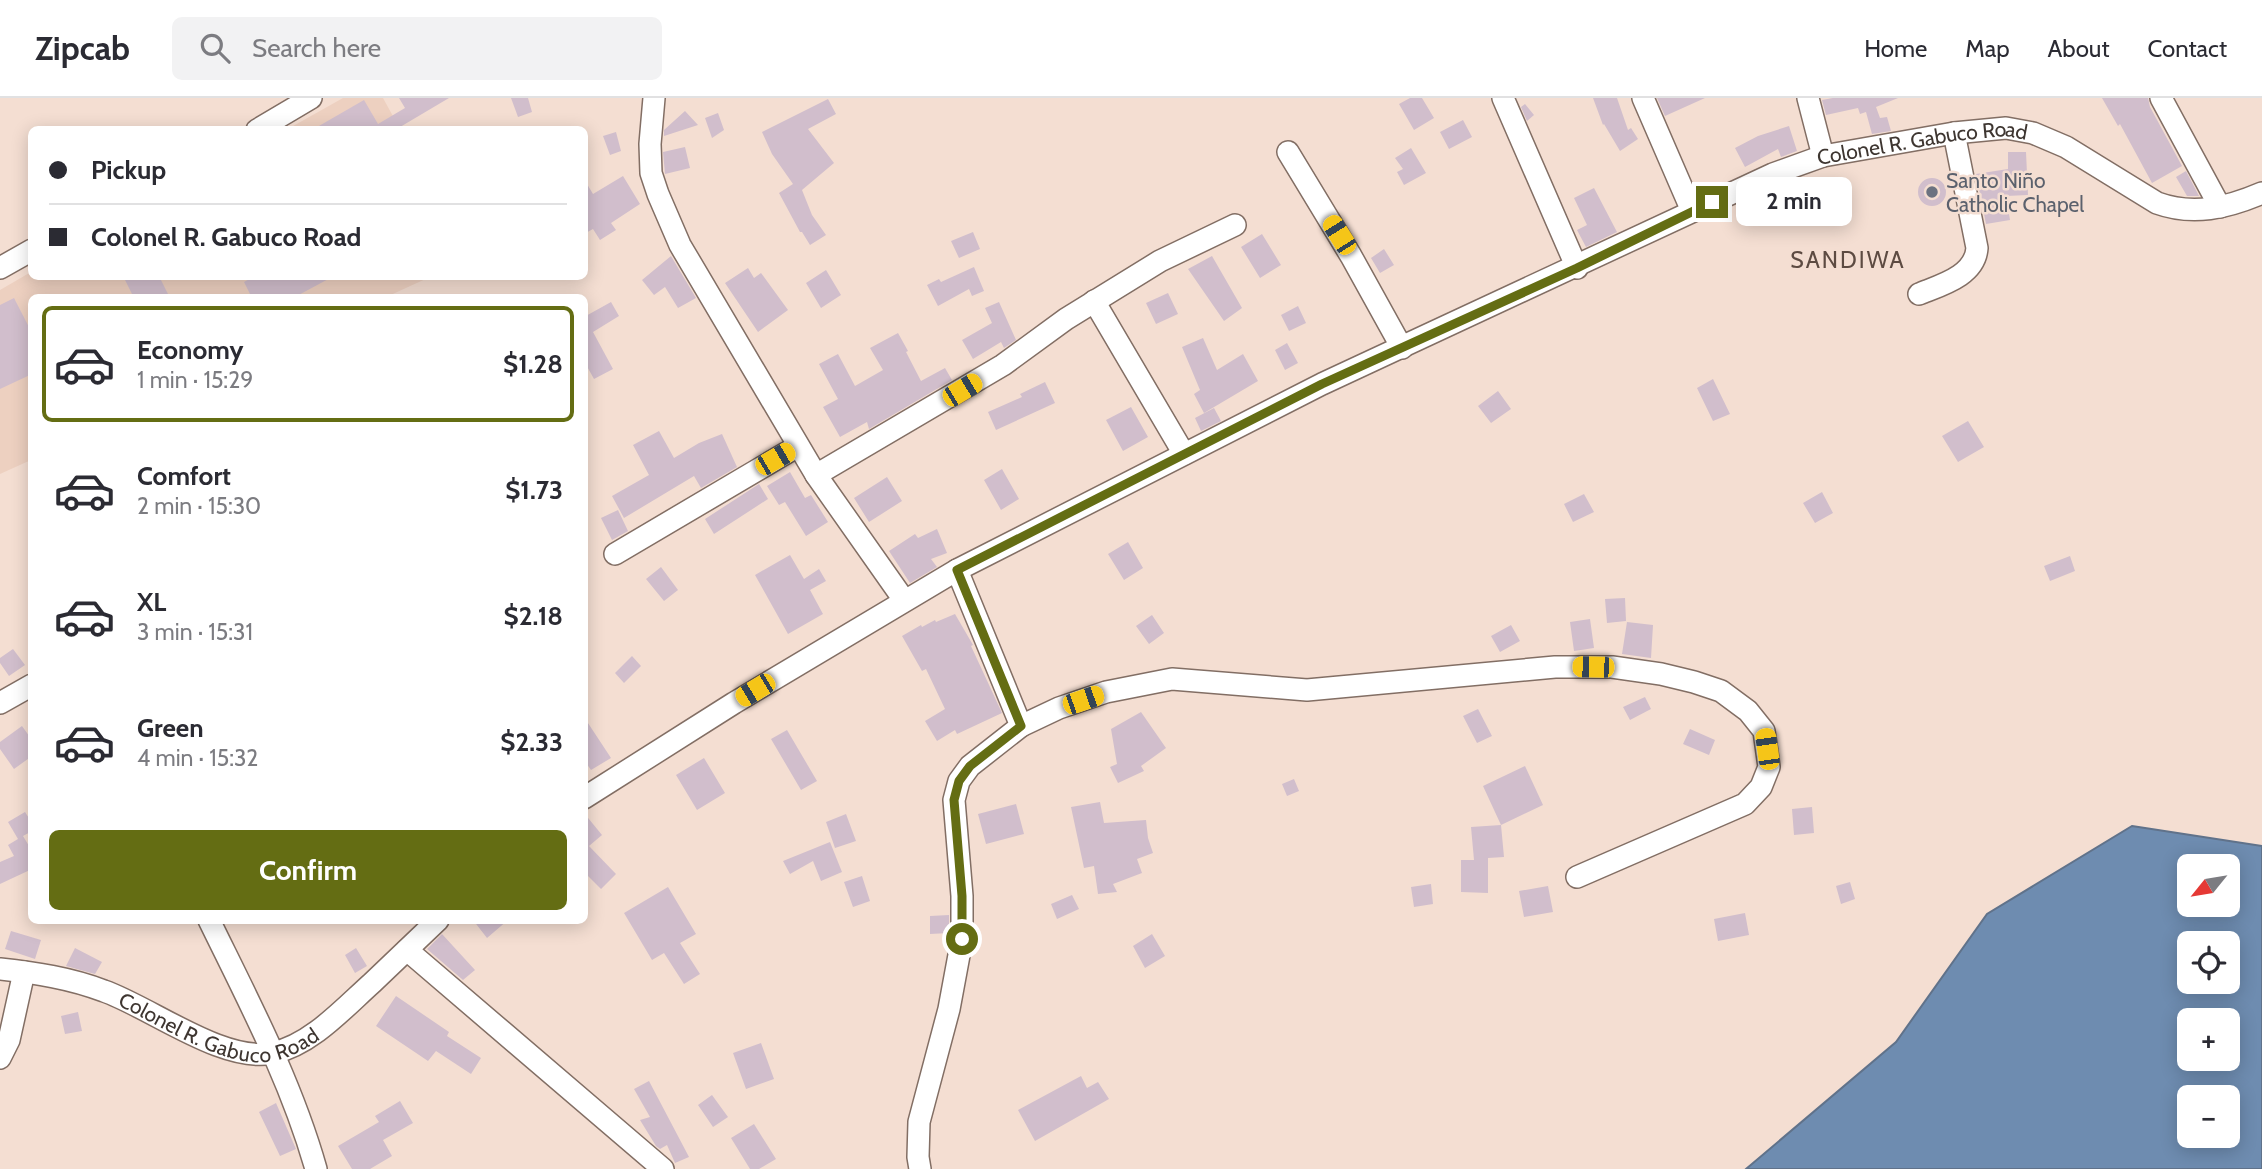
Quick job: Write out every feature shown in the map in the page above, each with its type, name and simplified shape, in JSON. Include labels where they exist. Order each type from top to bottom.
[{"type":"street","points":[[264,126],[311,98]]},
{"type":"street","points":[[654,98],[650,144],[651,173],[680,245],[816,475],[904,600]]},
{"type":"street","points":[[1503,98],[1577,268]]},
{"type":"street","points":[[1643,98],[1692,211]]},
{"type":"street","points":[[1808,98],[1823,156]]},
{"type":"street","points":[[2161,98],[2220,207]]},
{"type":"street","name":"Colonel R. Gabuco Road","points":[[588,790],[957,570],[1322,384],[1577,268],[1773,174],[1823,156],[1954,133],[2006,128],[2033,133],[2066,147],[2157,203],[2173,209],[2198,211],[2220,207],[2262,193]]},
{"type":"street","points":[[1919,295],[1966,271],[1976,259],[1977,248],[1954,133]]},
{"type":"street","points":[[1288,152],[1351,256],[1402,348]]},
{"type":"street","points":[[816,475],[1003,365],[1094,301],[1160,261],[1235,225]]},
{"type":"street","points":[[0,268],[28,252]]},
{"type":"street","points":[[1094,301],[1184,454]]},
{"type":"street","points":[[615,554],[798,446]]},
{"type":"street","points":[[957,570],[1021,726]]},
{"type":"street","points":[[920,1169],[919,1122],[949,1009],[962,939],[962,896],[954,800],[959,781],[970,766],[1021,726],[1059,708],[1107,692],[1172,679],[1307,691],[1555,667],[1612,667],[1661,674],[1721,691],[1748,711],[1764,731],[1769,768],[1760,788],[1745,804],[1577,877]]},
{"type":"street","points":[[0,703],[28,687]]},
{"type":"street","points":[[211,924],[273,1053],[302,1121],[316,1169]]},
{"type":"street","name":"Colonel R. Gabuco Road","points":[[0,969],[51,975],[108,992],[223,1048],[257,1054],[273,1053],[313,1034],[335,1017],[434,924]]},
{"type":"street","points":[[407,950],[663,1169]]},
{"type":"street","points":[[0,1058],[9,1040],[24,972]]},
{"type":"shaded area","points":[[343,98],[383,98],[398,126],[293,126]]},
{"type":"shaded area","points":[[28,274],[28,280],[423,280],[393,294],[28,294],[28,461],[0,474],[0,290]]},
{"type":"water","points":[[2132,826],[2262,846],[2262,1169],[1746,1169],[1896,1042],[1987,914]]},
{"type":"building","points":[[399,98],[449,98],[402,126],[319,126],[364,100],[378,124],[405,108]]},
{"type":"building","points":[[511,98],[528,98],[532,112],[518,117]]},
{"type":"building","points":[[1410,98],[1422,98],[1434,118],[1414,130],[1399,104]]},
{"type":"building","points":[[1593,98],[1617,98],[1628,130],[1631,128],[1638,139],[1620,151],[1603,125]]},
{"type":"building","points":[[1657,98],[1705,98],[1665,116]]},
{"type":"building","points":[[1898,98],[1876,107],[1880,118],[1887,117],[1891,131],[1872,134],[1866,112],[1860,114],[1858,108],[1826,115],[1822,100]]},
{"type":"building","points":[[2102,98],[2148,98],[2150,107],[2182,166],[2152,183],[2120,124],[2118,126]]},
{"type":"building","points":[[828,99],[836,114],[808,129],[834,163],[802,190],[812,215],[826,235],[810,245],[779,193],[793,184],[772,154],[762,132]]},
{"type":"building","points":[[1525,104],[1534,115],[1527,121],[1521,107]]},
{"type":"building","points":[[685,111],[698,125],[664,136],[664,130]]},
{"type":"building","points":[[718,113],[724,130],[712,138],[705,118]]},
{"type":"building","points":[[1463,120],[1472,137],[1449,149],[1440,132]]},
{"type":"building","points":[[1789,126],[1797,151],[1781,157],[1778,149],[1745,167],[1735,148],[1758,136]]},
{"type":"building","points":[[616,132],[621,151],[610,155],[603,136]]},
{"type":"building","points":[[685,147],[690,168],[665,174],[663,152]]},
{"type":"building","points":[[1411,148],[1426,173],[1404,185],[1397,172],[1403,169],[1395,158]]},
{"type":"building","points":[[2008,152],[2026,152],[2028,195],[2006,196],[2010,220],[1986,224],[1976,174],[2008,169]]},
{"type":"building","points":[[2186,171],[2199,196],[2187,196],[2176,177]]},
{"type":"building","points":[[623,176],[640,204],[611,223],[616,230],[600,240],[593,229],[588,232],[588,186],[593,194]]},
{"type":"building","name":"Santo Niño Catholic Chapel","points":[[1932,178],[1942,182],[1946,192],[1942,202],[1932,206],[1922,202],[1918,192],[1922,182]]},
{"type":"building","points":[[1594,188],[1617,232],[1586,247],[1577,230],[1587,225],[1574,198]]},
{"type":"building","points":[[1784,194],[1792,212],[1776,220],[1768,202]]},
{"type":"building","points":[[1835,196],[1841,213],[1820,220],[1815,204]]},
{"type":"building","points":[[973,232],[980,249],[959,258],[951,241]]},
{"type":"building","points":[[1262,234],[1281,265],[1260,278],[1241,247]]},
{"type":"building","points":[[1384,249],[1394,265],[1380,273],[1371,258]]},
{"type":"building","points":[[671,256],[696,298],[678,308],[665,287],[654,295],[642,280]]},
{"type":"building","points":[[1212,256],[1242,308],[1224,321],[1188,269]]},
{"type":"building","points":[[974,267],[984,291],[972,296],[969,289],[938,306],[927,285],[939,279],[941,282]]},
{"type":"building","points":[[748,268],[754,278],[761,273],[788,310],[758,332],[725,283]]},
{"type":"building","points":[[826,270],[841,295],[821,308],[806,283]]},
{"type":"building","points":[[125,280],[161,280],[168,294],[132,294]]},
{"type":"building","points":[[327,280],[300,294],[250,294],[244,282]]},
{"type":"building","points":[[1168,293],[1178,314],[1156,324],[1146,303]]},
{"type":"building","points":[[14,298],[28,325],[28,376],[0,389],[0,305]]},
{"type":"building","points":[[611,302],[619,316],[593,332],[613,369],[594,379],[588,368],[588,315]]},
{"type":"building","points":[[999,302],[1016,340],[1004,348],[1001,342],[973,359],[962,340],[992,323],[985,308]]},
{"type":"building","points":[[1298,306],[1306,323],[1289,331],[1281,315]]},
{"type":"building","points":[[898,333],[921,381],[945,368],[952,380],[869,429],[867,422],[840,437],[823,407],[838,399],[819,364],[838,354],[855,386],[883,370],[870,348]]},
{"type":"building","points":[[1203,338],[1217,370],[1243,354],[1258,381],[1204,413],[1194,394],[1200,390],[1182,347]]},
{"type":"building","points":[[1287,343],[1298,363],[1285,370],[1275,350]]},
{"type":"building","points":[[1713,379],[1730,414],[1713,421],[1697,388]]},
{"type":"building","points":[[1045,382],[1055,403],[996,430],[988,412],[1022,397],[1020,394]]},
{"type":"building","points":[[1498,391],[1511,409],[1491,423],[1478,406]]},
{"type":"building","points":[[1131,407],[1148,437],[1123,451],[1106,420]]},
{"type":"building","points":[[1214,408],[1221,421],[1201,431],[1195,418]]},
{"type":"building","points":[[1968,421],[1984,447],[1958,462],[1942,436]]},
{"type":"building","points":[[659,431],[674,458],[699,443],[722,434],[737,467],[701,488],[694,476],[624,518],[612,496],[649,475],[633,445]]},
{"type":"building","points":[[1002,469],[1019,499],[1001,510],[984,480]]},
{"type":"building","points":[[790,472],[805,498],[811,495],[828,522],[806,536],[785,502],[779,505],[767,486]]},
{"type":"building","points":[[887,477],[902,501],[869,522],[854,498]]},
{"type":"building","points":[[759,484],[768,499],[714,534],[705,519]]},
{"type":"building","points":[[1822,492],[1833,513],[1815,523],[1803,503]]},
{"type":"building","points":[[1584,494],[1594,512],[1573,522],[1564,504]]},
{"type":"building","points":[[618,510],[628,531],[612,540],[601,518]]},
{"type":"building","points":[[937,529],[947,553],[931,559],[937,567],[910,583],[889,551],[915,534],[918,538]]},
{"type":"building","points":[[1128,542],[1143,568],[1124,580],[1108,554]]},
{"type":"building","points":[[790,555],[804,579],[819,569],[826,581],[810,590],[823,614],[788,634],[755,575]]},
{"type":"building","points":[[2070,556],[2075,571],[2050,581],[2044,566]]},
{"type":"building","points":[[661,567],[678,590],[664,601],[646,579]]},
{"type":"building","points":[[1625,598],[1626,621],[1607,623],[1605,599]]},
{"type":"building","points":[[955,614],[973,645],[971,646],[1002,713],[957,734],[955,730],[937,741],[925,721],[945,709],[926,669],[922,671],[902,636],[921,625],[922,627]]},
{"type":"building","points":[[1152,615],[1164,633],[1149,644],[1136,626]]},
{"type":"building","points":[[1590,619],[1594,648],[1574,651],[1570,622]]},
{"type":"building","points":[[1627,622],[1653,625],[1651,658],[1622,654]]},
{"type":"building","points":[[1511,625],[1520,641],[1500,652],[1491,636]]},
{"type":"building","points":[[13,649],[25,665],[9,676],[0,663],[0,658]]},
{"type":"building","points":[[632,656],[641,666],[624,683],[615,673]]},
{"type":"building","points":[[1645,697],[1651,709],[1630,720],[1623,707]]},
{"type":"building","points":[[1478,709],[1492,736],[1477,743],[1463,716]]},
{"type":"building","points":[[1141,712],[1166,748],[1141,766],[1144,771],[1118,783],[1110,767],[1117,764],[1111,729]]},
{"type":"building","points":[[588,723],[611,758],[591,770],[588,766]]},
{"type":"building","points":[[22,726],[28,734],[28,759],[14,769],[0,749],[0,742]]},
{"type":"building","points":[[1690,729],[1715,740],[1709,755],[1683,744]]},
{"type":"building","points":[[787,730],[817,781],[801,790],[771,739]]},
{"type":"building","points":[[704,758],[725,793],[697,810],[676,775]]},
{"type":"building","points":[[1525,766],[1543,805],[1501,825],[1483,786]]},
{"type":"building","points":[[1294,779],[1299,791],[1287,796],[1282,784]]},
{"type":"building","points":[[1100,802],[1104,823],[1146,820],[1153,853],[1137,859],[1142,873],[1113,884],[1117,892],[1098,894],[1094,866],[1084,868],[1071,807]]},
{"type":"building","points":[[1016,804],[1024,834],[986,844],[978,814]]},
{"type":"building","points":[[1812,807],[1814,833],[1794,835],[1792,809]]},
{"type":"building","points":[[25,812],[28,817],[28,833],[23,836],[28,844],[28,871],[0,884],[0,862],[14,856],[8,845],[18,839],[8,822]]},
{"type":"building","points":[[846,814],[856,841],[835,848],[826,822]]},
{"type":"building","points":[[588,818],[602,835],[589,846],[616,874],[601,889],[588,876]]},
{"type":"building","points":[[1501,825],[1504,857],[1488,858],[1488,893],[1461,892],[1461,860],[1474,860],[1471,827]]},
{"type":"building","points":[[830,842],[842,872],[821,881],[813,861],[790,874],[783,861]]},
{"type":"building","points":[[862,876],[870,901],[853,907],[844,882]]},
{"type":"building","points":[[1850,882],[1855,899],[1841,904],[1836,886]]},
{"type":"building","points":[[1431,884],[1433,904],[1414,907],[1411,887]]},
{"type":"building","points":[[1548,886],[1553,912],[1524,917],[1519,891]]},
{"type":"building","points":[[668,887],[696,934],[680,943],[700,974],[684,984],[664,953],[652,960],[624,913]]},
{"type":"building","points":[[1072,895],[1079,909],[1057,919],[1051,904]]},
{"type":"building","points":[[1745,913],[1749,935],[1718,941],[1714,919]]},
{"type":"building","points":[[949,915],[949,933],[930,934],[930,916]]},
{"type":"building","points":[[476,924],[503,924],[487,938]]},
{"type":"building","points":[[11,931],[41,940],[35,959],[5,949]]},
{"type":"building","points":[[442,934],[475,970],[463,980],[427,949]]},
{"type":"building","points":[[1152,934],[1165,956],[1145,968],[1133,946]]},
{"type":"building","points":[[75,948],[102,962],[95,974],[66,966]]},
{"type":"building","points":[[356,948],[367,966],[355,973],[345,955]]},
{"type":"building","points":[[396,996],[449,1032],[447,1036],[481,1058],[471,1074],[436,1051],[428,1061],[376,1026]]},
{"type":"building","points":[[78,1012],[82,1031],[65,1034],[61,1016]]},
{"type":"building","points":[[761,1043],[774,1079],[746,1089],[733,1053]]},
{"type":"building","points":[[1081,1076],[1087,1088],[1098,1082],[1109,1099],[1035,1141],[1018,1110]]},
{"type":"building","points":[[649,1081],[689,1157],[675,1163],[667,1145],[660,1149],[656,1146],[640,1120],[650,1117],[634,1089]]},
{"type":"building","points":[[712,1095],[728,1117],[713,1127],[698,1105]]},
{"type":"building","points":[[400,1101],[413,1123],[383,1140],[392,1156],[370,1169],[352,1169],[338,1146],[379,1122],[375,1116]]},
{"type":"building","points":[[276,1103],[296,1149],[280,1156],[259,1112]]},
{"type":"building","points":[[754,1124],[776,1159],[759,1169],[750,1169],[731,1138]]},
{"type":"place","name":"Santo Niño Catholic Chapel","points":[[1932,192]]},
{"type":"district","name":"SANDIWA","points":[[1848,260]]},
{"type":"route","points":[[962,939],[962,896],[954,800],[959,781],[970,766],[1021,726],[957,570],[1322,384],[1577,268],[1712,202]]}]
